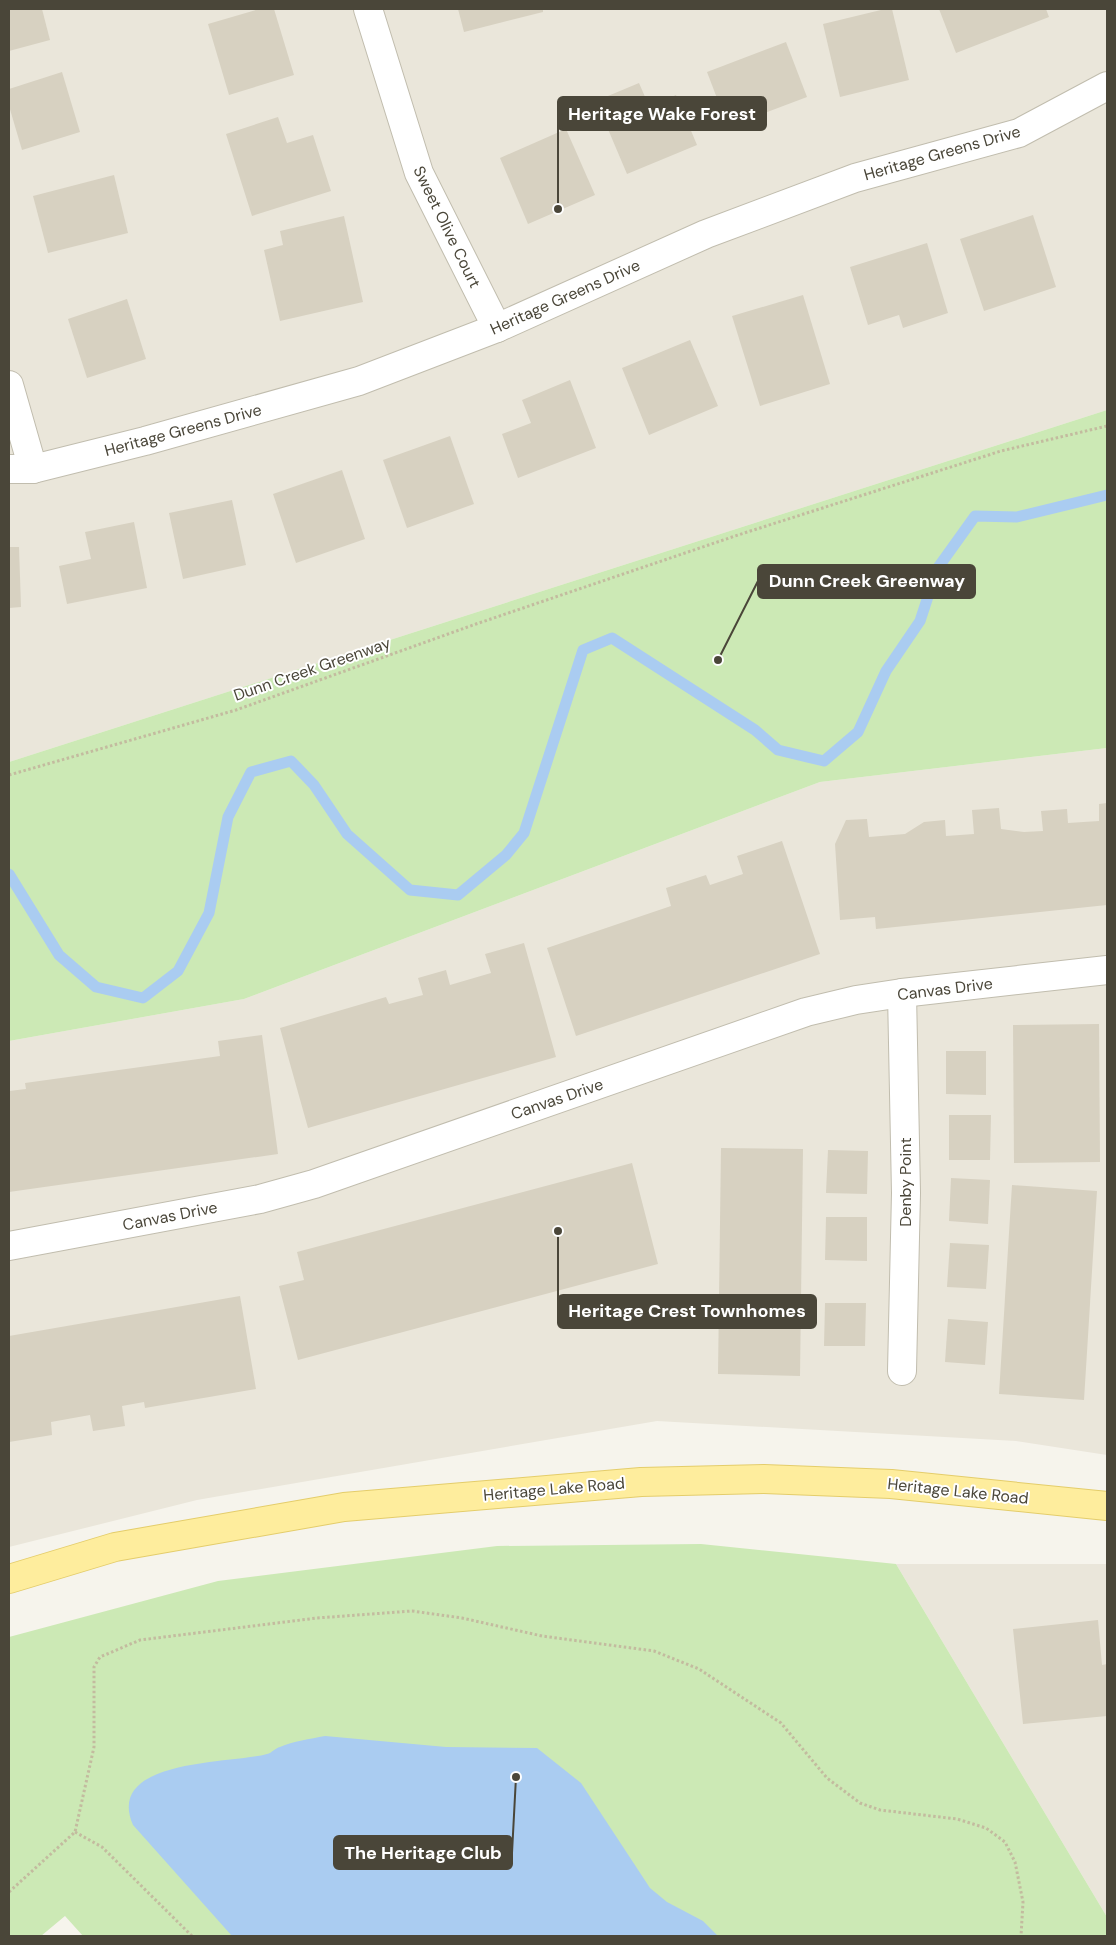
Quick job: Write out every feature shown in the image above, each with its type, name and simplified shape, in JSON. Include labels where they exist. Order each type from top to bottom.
[{"type":"main road","name":"Heritage Lake Road","points":[[9,1579],[115,1547],[344,1508],[641,1482],[764,1479],[891,1484],[1107,1506]]},
{"type":"street","name":"Sweet Olive Court","points":[[368,9],[419,173],[497,328]]},
{"type":"street","name":"Heritage Greens Drive","points":[[21,469],[144,441],[359,381],[497,328],[706,234],[856,178],[1018,132],[1107,86]]},
{"type":"street","points":[[9,385],[21,469]]},
{"type":"street","name":"Canvas Drive","points":[[9,1246],[260,1198],[314,1184],[806,1012],[856,1000],[902,993],[1107,970]]},
{"type":"street","name":"Denby Point","points":[[902,993],[906,1193],[902,1370]]},
{"type":"path","name":"Dunn Creek Greenway","points":[[9,775],[236,710],[486,621],[738,535],[1001,451],[1107,426]]},
{"type":"path","points":[[9,1892],[75,1832],[94,1747],[94,1667],[100,1657],[140,1640],[317,1618],[412,1612],[462,1618],[542,1636],[654,1652],[699,1669],[781,1724],[827,1778],[860,1802],[880,1810],[957,1819],[986,1828],[1005,1842],[1015,1862],[1023,1902],[1021,1936]]},
{"type":"path","points":[[75,1832],[102,1847],[192,1936]]},
{"type":"shaded area","points":[[9,9],[1107,9],[1107,410],[9,762]]},
{"type":"shaded area","points":[[1107,748],[1107,1455],[1016,1441],[657,1421],[197,1500],[9,1547],[9,1041],[244,999],[820,782]]},
{"type":"shaded area","points":[[896,1564],[1107,1564],[1107,1917]]},
{"type":"green space","points":[[1107,410],[1107,748],[820,782],[244,999],[9,1041],[9,762]]},
{"type":"green space","points":[[701,1544],[896,1564],[1107,1917],[1107,1936],[83,1936],[65,1916],[41,1936],[9,1936],[9,1637],[218,1581],[497,1546]]},
{"type":"water","points":[[325,1736],[446,1747],[537,1748],[581,1783],[650,1888],[667,1902],[703,1921],[718,1936],[232,1936],[133,1825],[129,1803],[137,1787],[153,1776],[176,1768],[267,1754],[290,1743]]},
{"type":"building","points":[[9,9],[42,9],[50,40],[9,51]]},
{"type":"building","points":[[259,9],[274,9],[294,75],[229,95],[208,24]]},
{"type":"building","points":[[458,9],[543,9],[543,12],[464,32]]},
{"type":"building","points":[[892,9],[909,80],[840,97],[823,24]]},
{"type":"building","points":[[939,9],[1046,9],[1049,17],[956,53]]},
{"type":"building","points":[[786,42],[807,97],[728,127],[707,72]]},
{"type":"building","points":[[62,72],[80,132],[22,150],[9,106],[9,89]]},
{"type":"building","points":[[639,83],[649,106],[676,95],[697,145],[627,174],[596,101]]},
{"type":"building","points":[[278,117],[287,143],[313,135],[331,191],[252,216],[226,134]]},
{"type":"building","points":[[566,129],[595,195],[528,224],[500,158]]},
{"type":"building","points":[[114,175],[128,233],[48,253],[33,196]]},
{"type":"building","points":[[1033,215],[1056,287],[984,311],[960,239]]},
{"type":"building","points":[[344,216],[363,302],[280,321],[264,250],[283,245],[280,231]]},
{"type":"building","points":[[927,243],[948,313],[903,328],[899,315],[868,325],[850,267]]},
{"type":"building","points":[[803,295],[830,384],[760,406],[732,316]]},
{"type":"building","points":[[127,299],[146,359],[87,378],[68,319]]},
{"type":"building","points":[[690,340],[718,406],[649,435],[622,368]]},
{"type":"building","points":[[570,380],[596,448],[518,478],[502,434],[531,423],[522,400]]},
{"type":"building","points":[[450,436],[474,504],[407,528],[383,460]]},
{"type":"building","points":[[342,470],[365,539],[296,563],[273,494]]},
{"type":"building","points":[[232,500],[246,565],[183,579],[169,513]]},
{"type":"building","points":[[134,522],[147,588],[67,604],[59,566],[91,559],[85,532]]},
{"type":"building","points":[[9,547],[19,547],[21,607],[9,608]]},
{"type":"building","points":[[1107,803],[1107,905],[876,929],[875,917],[840,920],[835,844],[846,820],[867,819],[869,837],[905,834],[924,822],[945,820],[946,836],[974,834],[972,810],[999,808],[1001,829],[1024,832],[1043,831],[1041,811],[1067,809],[1068,823],[1099,821],[1099,804]]},
{"type":"building","points":[[782,841],[820,954],[576,1036],[547,948],[671,906],[666,888],[706,875],[710,885],[743,874],[737,856]]},
{"type":"building","points":[[524,943],[556,1057],[308,1128],[280,1028],[386,997],[389,1004],[423,995],[418,978],[446,970],[450,985],[491,973],[485,954]]},
{"type":"building","points":[[1099,1024],[1100,1162],[1014,1163],[1013,1025]]},
{"type":"building","points":[[262,1035],[278,1154],[9,1192],[9,1091],[26,1089],[25,1083],[220,1056],[218,1041]]},
{"type":"building","points":[[946,1051],[986,1051],[986,1095],[946,1094]]},
{"type":"building","points":[[949,1115],[991,1115],[990,1160],[949,1160]]},
{"type":"building","points":[[721,1148],[803,1149],[800,1376],[718,1374]]},
{"type":"building","points":[[828,1150],[868,1151],[867,1194],[826,1193]]},
{"type":"building","points":[[632,1163],[658,1264],[298,1360],[279,1286],[304,1280],[297,1252]]},
{"type":"building","points":[[951,1178],[990,1180],[988,1224],[949,1221]]},
{"type":"building","points":[[1012,1185],[1097,1191],[1084,1400],[999,1394]]},
{"type":"building","points":[[826,1217],[867,1217],[867,1261],[825,1260]]},
{"type":"building","points":[[950,1243],[989,1245],[986,1289],[947,1287]]},
{"type":"building","points":[[240,1296],[256,1389],[145,1408],[144,1402],[122,1406],[125,1426],[93,1431],[90,1415],[51,1422],[52,1435],[9,1442],[9,1336]]},
{"type":"building","points":[[825,1303],[866,1303],[865,1346],[824,1346]]},
{"type":"building","points":[[948,1319],[988,1322],[985,1365],[945,1362]]},
{"type":"building","points":[[1098,1620],[1102,1665],[1107,1664],[1107,1716],[1023,1724],[1013,1629]]},
{"type":"waterway","points":[[9,874],[59,955],[96,987],[143,998],[178,971],[209,913],[228,817],[251,772],[291,761],[314,785],[347,834],[410,890],[458,895],[506,855],[524,833],[583,650],[612,638],[755,730],[778,750],[824,761],[858,732],[886,671],[920,621],[937,569],[975,516],[1017,517],[1107,495]]},
{"type":"place","name":"Heritage Wake Forest","points":[[558,209]]},
{"type":"place","name":"Dunn Creek Greenway","points":[[718,660]]},
{"type":"place","name":"Heritage Crest Townhomes","points":[[558,1231]]},
{"type":"place","name":"The Heritage Club","points":[[516,1777]]}]
